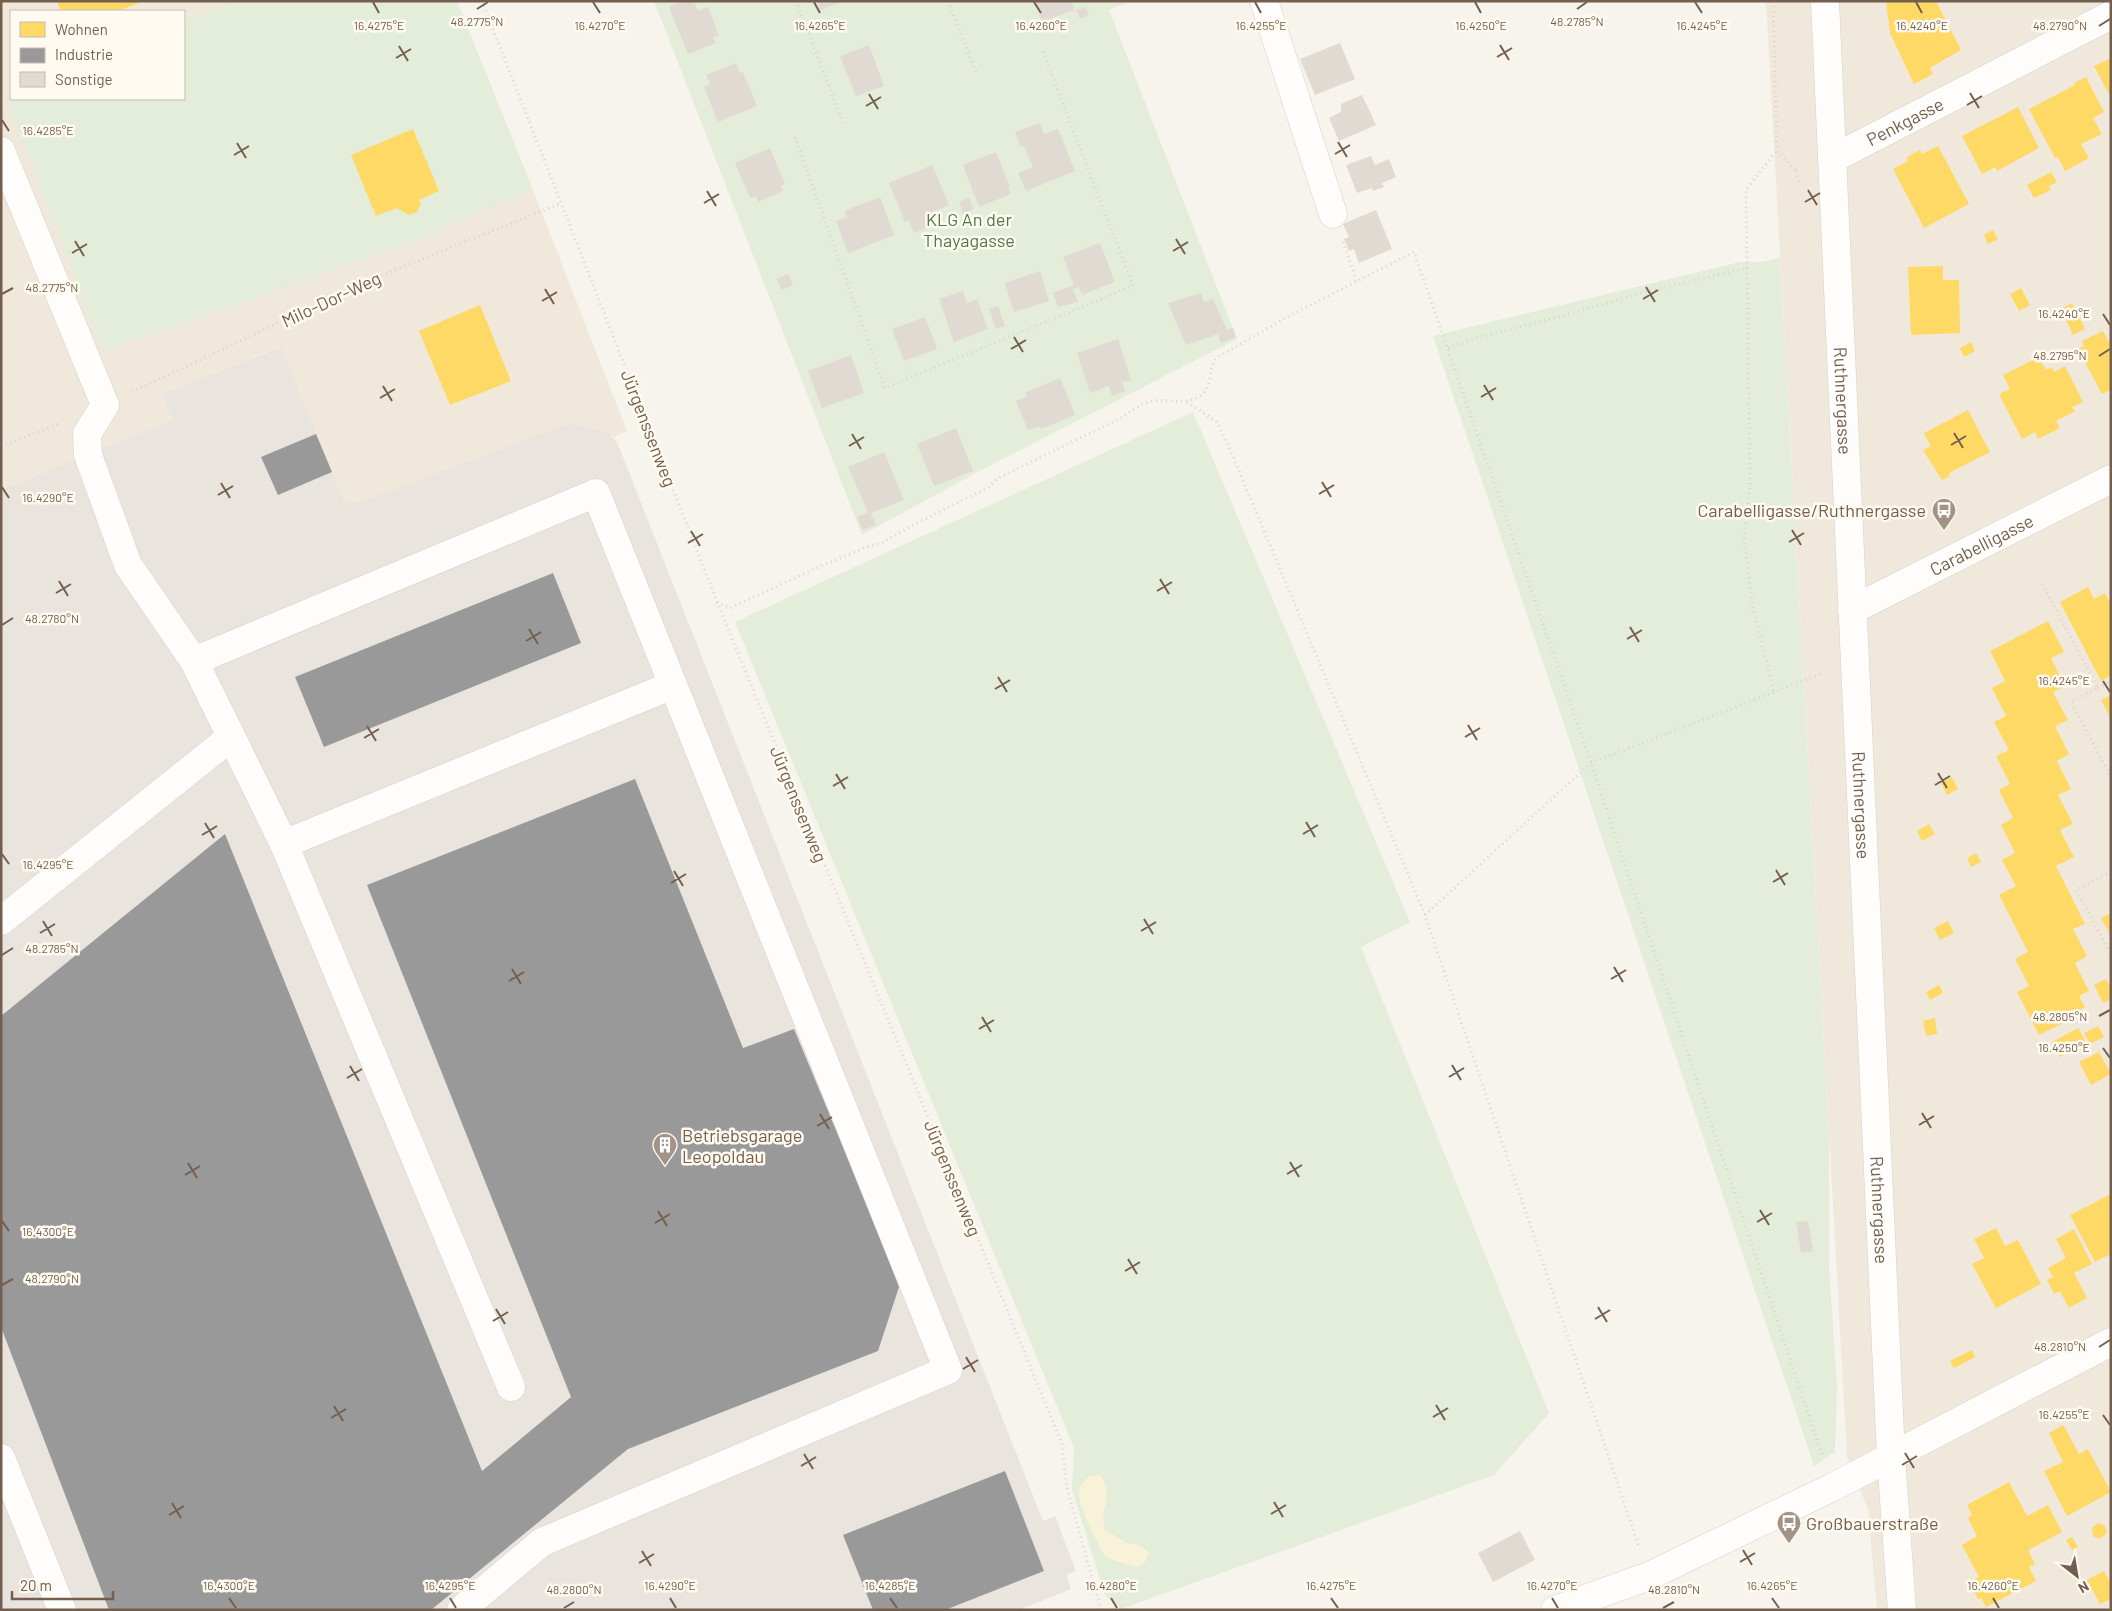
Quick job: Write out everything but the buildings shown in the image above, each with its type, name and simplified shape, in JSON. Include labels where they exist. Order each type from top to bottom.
[{"type":"street","points":[[1264,1],[1333,214]]},
{"type":"street","name":"Ruthnergasse","points":[[1825,1],[1891,1457],[1902,1610]]},
{"type":"street","name":"Penkgasse","points":[[1832,159],[2111,14]]},
{"type":"street","points":[[1,151],[105,405],[87,434],[88,455],[128,565],[194,661],[284,844],[511,1386]]},
{"type":"street","name":"Carabelligasse","points":[[1852,610],[2111,479]]},
{"type":"street","points":[[194,661],[596,493],[948,1370],[542,1542],[461,1610]]},
{"type":"street","points":[[284,844],[673,685]]},
{"type":"street","points":[[1,921],[231,737]]},
{"type":"street","points":[[1555,1610],[1649,1576],[1833,1487],[2111,1342]]},
{"type":"street","points":[[1,1458],[62,1610]]},
{"type":"path","name":"Jürgenssenweg","points":[[482,1],[716,602],[1062,1444],[1066,1488],[1101,1610]]},
{"type":"path","points":[[796,1],[843,124]]},
{"type":"path","points":[[948,1],[976,72]]},
{"type":"path","points":[[1773,1],[1778,150],[1796,171],[1832,159]]},
{"type":"path","points":[[795,137],[885,388],[1133,286],[1042,49]]},
{"type":"path","points":[[1774,692],[1753,608],[1744,540],[1750,487],[1746,190],[1778,150]]},
{"type":"path","name":"Milo-Dor-Weg","points":[[1,447],[105,405],[364,282],[562,203]]},
{"type":"path","points":[[1333,214],[1357,281]]},
{"type":"path","points":[[716,602],[730,608],[867,546],[882,544],[909,527],[973,496],[998,478],[1117,420],[1148,402],[1186,402],[1197,398],[1206,391],[1212,377],[1212,363],[1218,356],[1289,316],[1414,252],[1591,763],[1833,1487]]},
{"type":"path","points":[[1448,348],[1641,293],[1747,268]]},
{"type":"path","points":[[1186,402],[1217,422],[1229,447],[1425,915],[1649,1576]]},
{"type":"path","points":[[2042,584],[2098,688]]},
{"type":"path","points":[[1425,915],[1591,763],[1823,673]]},
{"type":"path","points":[[2111,681],[2071,702],[2111,776]]},
{"type":"path","points":[[2111,872],[2076,890],[2111,954]]},
{"type":"shaded area","points":[[1,1],[456,1],[533,190],[627,431],[614,437],[596,428],[571,424],[361,502],[351,501],[345,503],[280,347],[162,394],[172,420],[1,490]]},
{"type":"shaded area","points":[[1766,1],[2111,1],[2111,1610],[1877,1610],[1868,1510],[1847,1456]]},
{"type":"shaded area","points":[[281,347],[345,503],[351,501],[361,502],[562,426],[571,424],[595,428],[608,433],[617,442],[1043,1521],[1055,1516],[1076,1571],[1066,1575],[1071,1589],[1019,1610],[1,1610],[1,490],[172,420],[162,394]]},
{"type":"green space","points":[[232,1],[457,1],[533,190],[401,246],[104,351],[6,97],[10,95],[10,100],[185,100],[185,22]]},
{"type":"green space","name":"KLG An der Thayagasse","points":[[654,1],[1132,1],[1109,10],[1237,339],[985,468],[862,535]]},
{"type":"green space","points":[[1780,258],[1829,1135],[1829,1265],[1837,1388],[1835,1452],[1814,1466],[1433,336],[1740,262],[1761,262]]},
{"type":"green space","points":[[1193,412],[1410,922],[1361,947],[1549,1413],[1494,1475],[1121,1609],[1105,1595],[1072,1490],[1074,1448],[735,622]]},
{"type":"sand","points":[[1100,1475],[1107,1489],[1103,1522],[1105,1530],[1127,1543],[1141,1546],[1148,1552],[1142,1565],[1137,1567],[1107,1558],[1094,1535],[1084,1512],[1079,1489],[1089,1476]]},
{"type":"place","name":"Carabelligasse/Ruthnergasse","points":[[1944,531]]},
{"type":"place","name":"Betriebsgarage Leopoldau","points":[[665,1166]]},
{"type":"place","name":"Großbauerstraße","points":[[1789,1544]]}]
